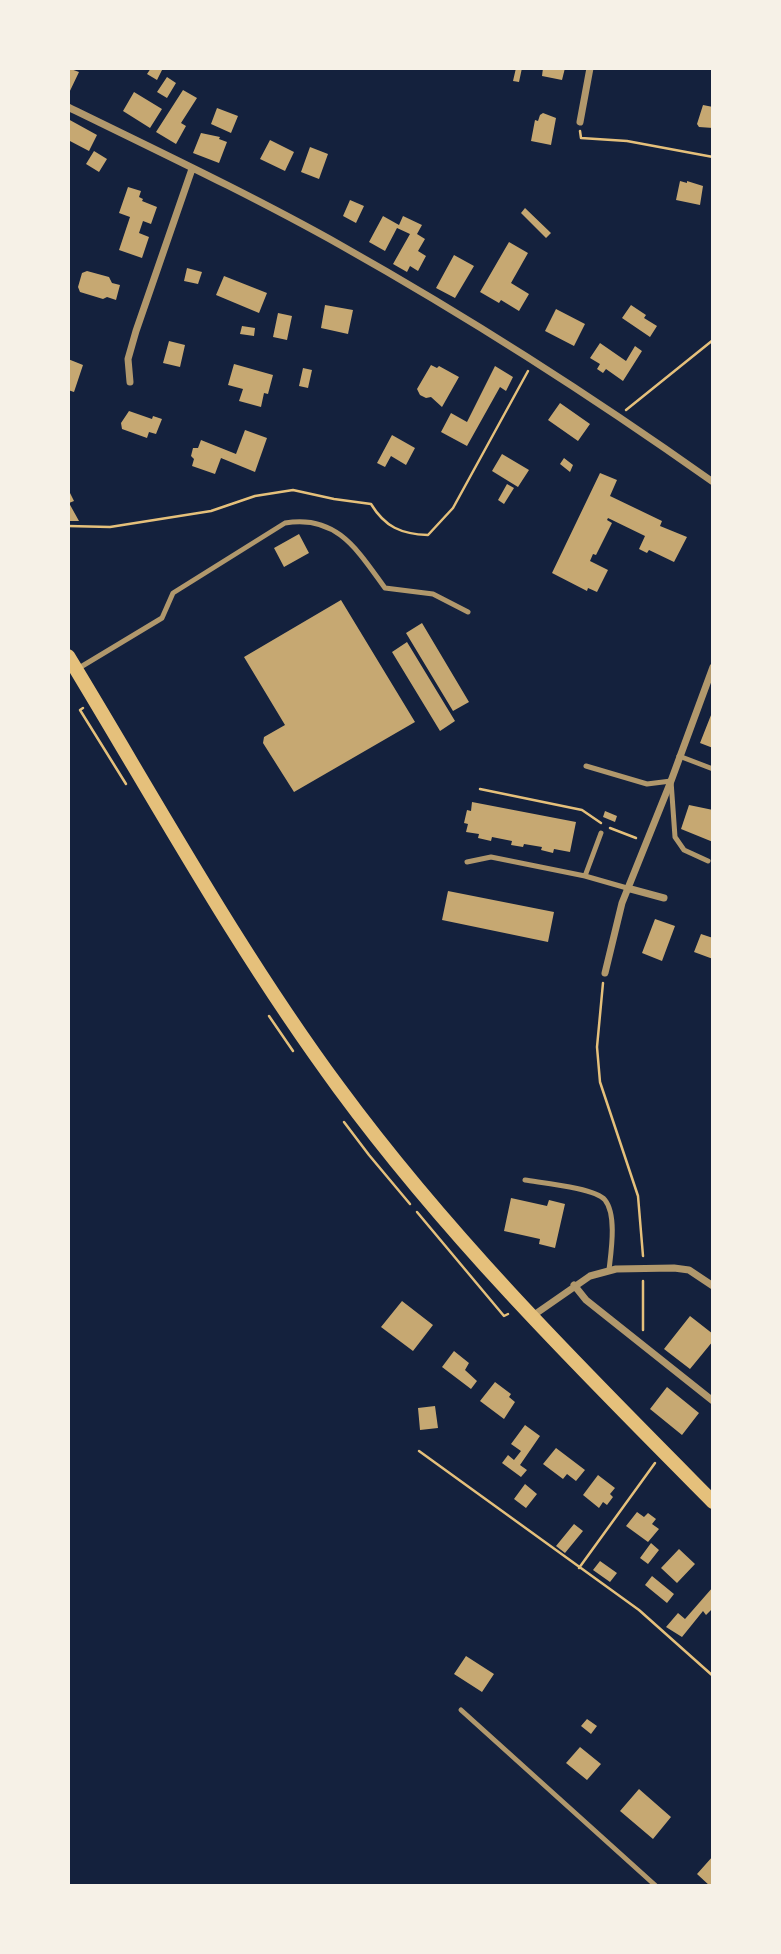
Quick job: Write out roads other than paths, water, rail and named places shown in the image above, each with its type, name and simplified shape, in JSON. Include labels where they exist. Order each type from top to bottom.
[{"type":"main road","points":[[68,656],[223,914],[309,1045],[353,1106],[431,1205],[531,1317],[713,1502]]},
{"type":"street","points":[[580,122],[590,68]]},
{"type":"street","points":[[68,107],[341,246],[534,360],[621,416],[713,482]]},
{"type":"street","points":[[130,382],[128,359],[136,331],[192,169]]},
{"type":"street","points":[[606,973],[622,903],[713,667]]},
{"type":"street","points":[[628,888],[664,898]]},
{"type":"street","points":[[531,1317],[574,1285],[609,1270],[643,1267],[689,1270],[713,1286]]},
{"type":"street","points":[[574,1285],[586,1300],[713,1401]]},
{"type":"lane","points":[[76,669],[162,618],[173,593],[285,523],[314,522],[337,532],[360,554],[386,588],[433,594],[468,612]]},
{"type":"lane","points":[[679,756],[713,769]]},
{"type":"lane","points":[[586,766],[647,784],[671,781],[675,837],[684,850],[708,861]]},
{"type":"lane","points":[[585,876],[601,833]]},
{"type":"lane","points":[[467,862],[491,857],[585,876],[628,888]]},
{"type":"lane","points":[[525,1180],[595,1194],[605,1200],[611,1219],[609,1270]]},
{"type":"lane","points":[[461,1710],[656,1886]]}]
